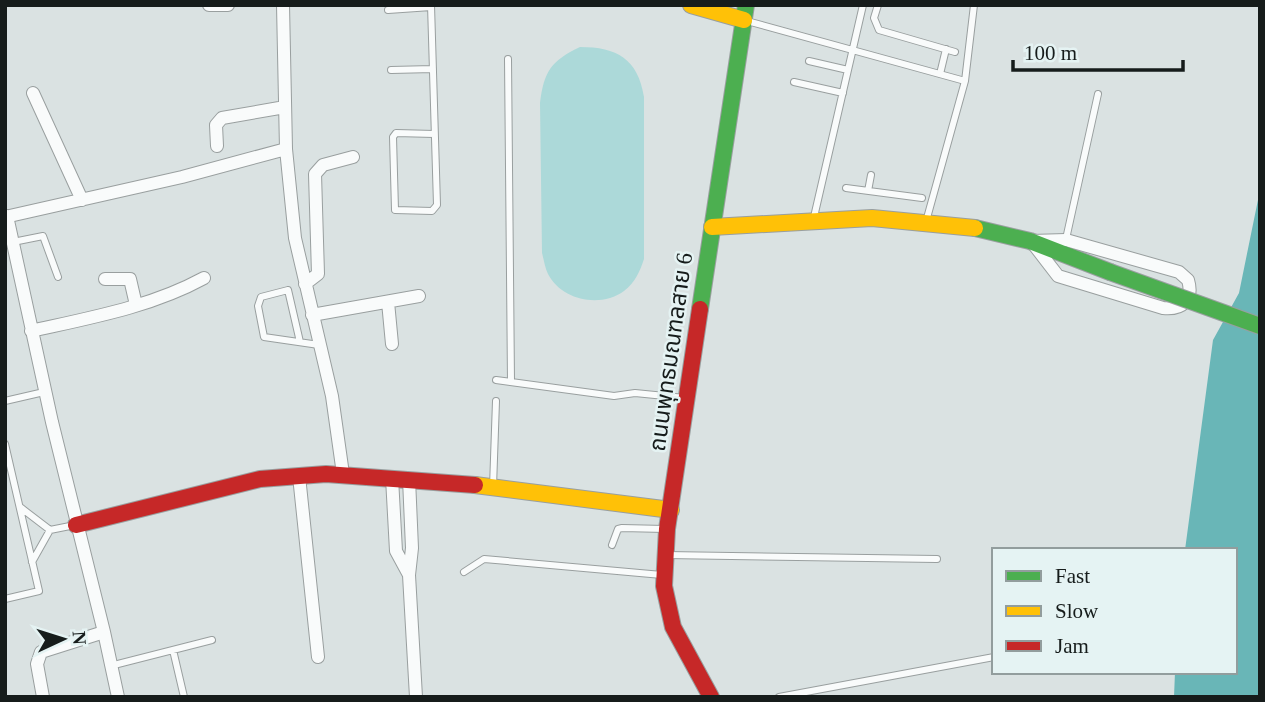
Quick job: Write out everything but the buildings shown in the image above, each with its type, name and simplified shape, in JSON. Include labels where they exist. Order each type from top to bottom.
[{"type":"street","points":[[209,5],[228,5]]},
{"type":"street","points":[[283,5],[286,149],[295,238],[332,396],[343,474]]},
{"type":"street","points":[[691,5],[745,13]]},
{"type":"street","name":"ถนนพุทธมณฑลสาย 6","points":[[711,697],[673,629],[664,595],[664,575],[667,529],[745,13]]},
{"type":"street","points":[[33,93],[82,200]]},
{"type":"street","points":[[218,146],[216,125],[222,118],[285,107]]},
{"type":"street","points":[[118,697],[6,216],[183,177],[286,149]]},
{"type":"street","points":[[305,284],[318,274],[315,174],[323,165],[353,157]]},
{"type":"street","points":[[712,227],[814,216],[926,221],[984,229],[1031,241],[1260,326]]},
{"type":"street","points":[[1066,240],[1179,272],[1188,280],[1189,299],[1185,304],[1172,309],[1163,308],[1058,275],[1031,241],[1066,240]]},
{"type":"street","points":[[31,331],[136,305],[181,290],[204,278]]},
{"type":"street","points":[[105,279],[130,279],[136,305]]},
{"type":"street","points":[[312,315],[419,296]]},
{"type":"street","points":[[388,302],[392,344]]},
{"type":"street","points":[[76,525],[260,479],[343,474],[493,488],[671,510]]},
{"type":"street","points":[[299,476],[318,657]]},
{"type":"street","points":[[392,478],[396,551],[409,575]]},
{"type":"street","points":[[409,479],[412,548],[409,575],[416,697]]},
{"type":"street","points":[[43,697],[37,664],[41,652],[104,632]]},
{"type":"lane","points":[[814,216],[863,5]]},
{"type":"lane","points":[[878,5],[874,18],[879,30],[955,52]]},
{"type":"lane","points":[[926,221],[965,81],[974,5]]},
{"type":"lane","points":[[388,10],[431,6],[436,209],[395,210],[393,137],[396,133],[434,134]]},
{"type":"lane","points":[[745,13],[852,50],[965,81]]},
{"type":"lane","points":[[940,74],[946,49]]},
{"type":"lane","points":[[508,59],[511,382]]},
{"type":"lane","points":[[809,61],[848,70]]},
{"type":"lane","points":[[391,70],[433,69]]},
{"type":"lane","points":[[794,82],[843,93]]},
{"type":"lane","points":[[1066,240],[1098,94]]},
{"type":"lane","points":[[868,191],[871,175]]},
{"type":"lane","points":[[846,188],[922,198]]},
{"type":"lane","points":[[12,243],[43,236],[58,277]]},
{"type":"lane","points":[[300,342],[288,290],[261,298],[258,306],[264,337],[319,345]]},
{"type":"lane","points":[[496,380],[614,396],[635,393],[687,398]]},
{"type":"lane","points":[[5,401],[45,392]]},
{"type":"lane","points":[[493,488],[496,401]]},
{"type":"lane","points":[[5,444],[8,467],[39,591],[5,599]]},
{"type":"lane","points":[[20,507],[50,530],[76,525]]},
{"type":"lane","points":[[612,545],[616,533],[622,528],[667,529]]},
{"type":"lane","points":[[33,562],[50,530]]},
{"type":"lane","points":[[665,555],[937,559]]},
{"type":"lane","points":[[464,572],[484,559],[664,575]]},
{"type":"lane","points":[[110,666],[212,640]]},
{"type":"lane","points":[[173,650],[184,697]]},
{"type":"lane","points":[[779,697],[992,657]]},
{"type":"shaded area","points":[[580,47],[605,49],[624,58],[637,73],[644,97],[644,259],[637,276],[624,291],[615,296],[594,300],[572,296],[554,283],[547,272],[542,253],[542,92],[547,75],[556,62]]},
{"type":"shaded area","points":[[1260,190],[1260,697],[1174,697],[1175,674],[1237,674],[1237,548],[1185,548],[1213,340],[1239,293]]},
{"type":"traffic: fast","points":[[700,309],[746,5]]},
{"type":"traffic: fast","points":[[975,228],[1030,241],[1110,272]]},
{"type":"traffic: fast","points":[[1110,272],[1260,326]]},
{"type":"traffic: slow","points":[[691,5],[744,20]]},
{"type":"traffic: slow","points":[[712,227],[872,218],[975,228]]},
{"type":"traffic: slow","points":[[475,485],[671,510]]},
{"type":"traffic: jam","points":[[700,309],[667,529],[664,586],[673,627],[711,697]]},
{"type":"traffic: jam","points":[[76,525],[260,479],[326,474],[475,485]]}]
